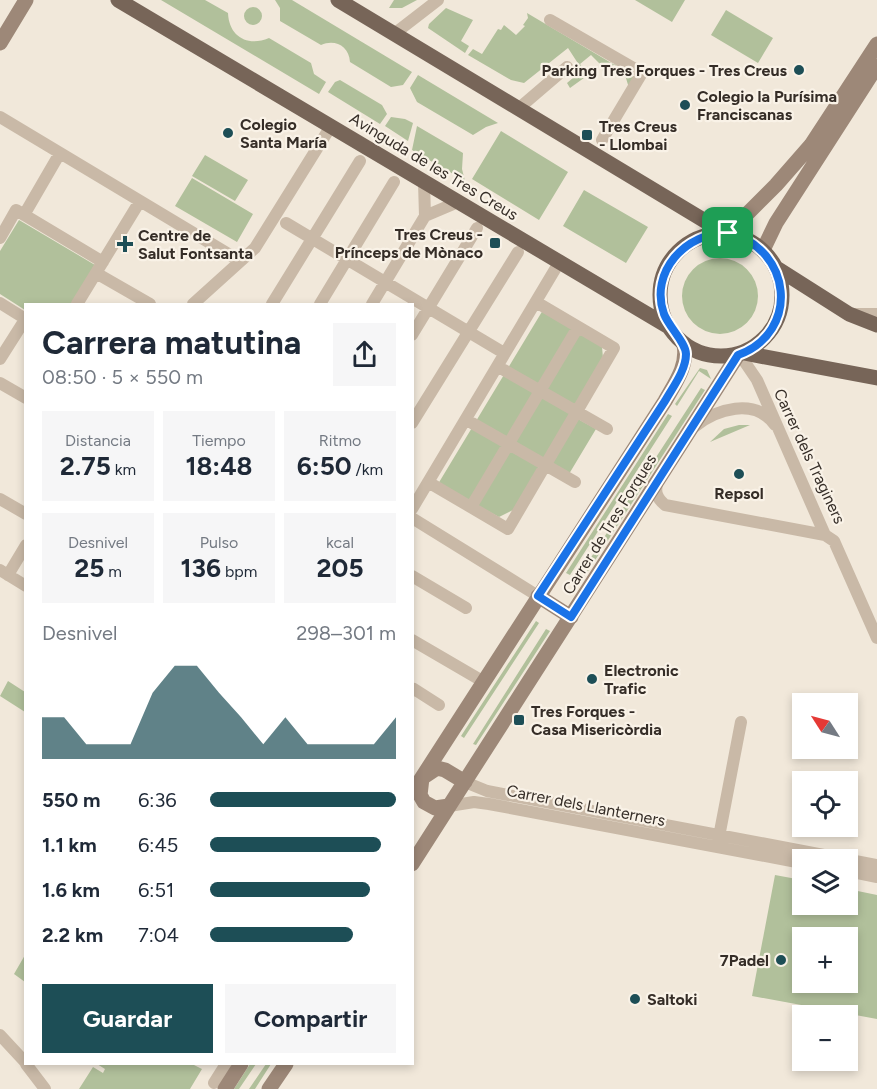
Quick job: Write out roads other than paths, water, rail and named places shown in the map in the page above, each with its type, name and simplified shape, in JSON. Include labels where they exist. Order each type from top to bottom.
[{"type":"main road","points":[[0,43],[26,0]]},
{"type":"main road","name":"Avinguda de les Tres Creus","points":[[118,0],[669,327]]},
{"type":"main road","points":[[338,0],[727,233],[749,240],[763,250],[775,267],[781,285],[778,316],[765,338],[741,354]]},
{"type":"main road","points":[[877,44],[805,152],[727,233],[701,237],[688,243],[675,255],[666,270],[661,303],[669,327],[684,345],[713,357],[741,354],[877,378]]},
{"type":"main road","points":[[763,250],[776,223],[877,66]]},
{"type":"main road","points":[[775,267],[849,314],[877,325]]},
{"type":"main road","name":"Carrer de Tres Forques","points":[[414,790],[665,401],[682,369],[686,356],[684,345]]},
{"type":"main road","name":"Carrer de Tres Forques","points":[[414,861],[685,436],[741,354]]},
{"type":"main road","points":[[538,596],[571,617]]},
{"type":"main road","points":[[449,806],[435,808],[424,802],[420,795],[422,778],[437,768],[465,782]]},
{"type":"main road","points":[[219,1086],[240,1065]]},
{"type":"main road","points":[[269,1089],[285,1065]]},
{"type":"street","points":[[394,34],[438,0]]},
{"type":"street","points":[[550,20],[642,74],[602,140]]},
{"type":"street","points":[[518,109],[567,67]]},
{"type":"street","points":[[0,117],[240,261]]},
{"type":"street","points":[[194,303],[255,248],[331,126]]},
{"type":"street","points":[[0,238],[13,214],[60,153]]},
{"type":"street","points":[[273,303],[360,161]]},
{"type":"street","points":[[322,303],[394,182]]},
{"type":"street","points":[[373,303],[425,216],[424,182]]},
{"type":"street","points":[[78,303],[140,201]]},
{"type":"street","points":[[425,216],[458,202]]},
{"type":"street","points":[[13,214],[99,267],[149,303]]},
{"type":"street","points":[[286,223],[504,353]]},
{"type":"street","points":[[414,332],[477,228]]},
{"type":"street","points":[[414,421],[518,252]]},
{"type":"street","points":[[414,506],[560,261]]},
{"type":"street","points":[[428,482],[507,529],[614,348],[536,302]]},
{"type":"street","points":[[0,303],[24,317]]},
{"type":"street","points":[[849,314],[877,314]]},
{"type":"street","points":[[471,507],[578,327]]},
{"type":"street","points":[[0,358],[21,334]]},
{"type":"street","name":"Carrer dels Traginers","points":[[741,354],[757,380],[825,535],[834,542],[872,616],[877,638]]},
{"type":"street","points":[[504,370],[607,429]]},
{"type":"street","points":[[0,383],[24,397]]},
{"type":"street","points":[[685,436],[707,417],[744,408],[764,415],[782,434]]},
{"type":"street","points":[[472,423],[575,482]]},
{"type":"street","points":[[659,479],[656,493],[665,505],[825,535]]},
{"type":"street","points":[[0,500],[24,513]]},
{"type":"street","points":[[416,521],[538,596]]},
{"type":"street","points":[[24,548],[4,573],[24,585]]},
{"type":"street","points":[[414,577],[466,608]]},
{"type":"street","points":[[414,641],[484,682]]},
{"type":"street","points":[[414,689],[440,705]]},
{"type":"street","points":[[718,841],[741,722]]},
{"type":"street","name":"Carrer dels Llanterners","points":[[465,782],[487,791],[718,841],[792,860]]},
{"type":"street","name":"Carrer dels Llanterners","points":[[449,806],[474,802],[489,804],[877,865]]},
{"type":"street","points":[[858,874],[877,877]]},
{"type":"street","points":[[0,1035],[24,1061]]},
{"type":"street","points":[[27,1065],[45,1089]]},
{"type":"street","points":[[219,1086],[226,1065]]},
{"type":"place","name":"Parking Tres Forques - Tres Creus","points":[[799,70]]},
{"type":"place","name":"Colegio la Purísima Franciscanas","points":[[685,105]]},
{"type":"place","name":"Colegio Santa María","points":[[228,133]]},
{"type":"place","name":"Tres Creus - Llombai","points":[[587,135]]},
{"type":"place","name":"Tres Creus - Prínceps de Mònaco","points":[[495,243]]},
{"type":"place","name":"Centre de Salut Fontsanta","points":[[125,244]]},
{"type":"place","name":"Repsol","points":[[739,474]]},
{"type":"place","name":"Electronic Trafic","points":[[592,679]]},
{"type":"place","name":"Tres Forques - Casa Misericòrdia","points":[[519,720]]},
{"type":"place","name":"7Padel","points":[[781,960]]},
{"type":"place","name":"Saltoki","points":[[635,999]]}]
